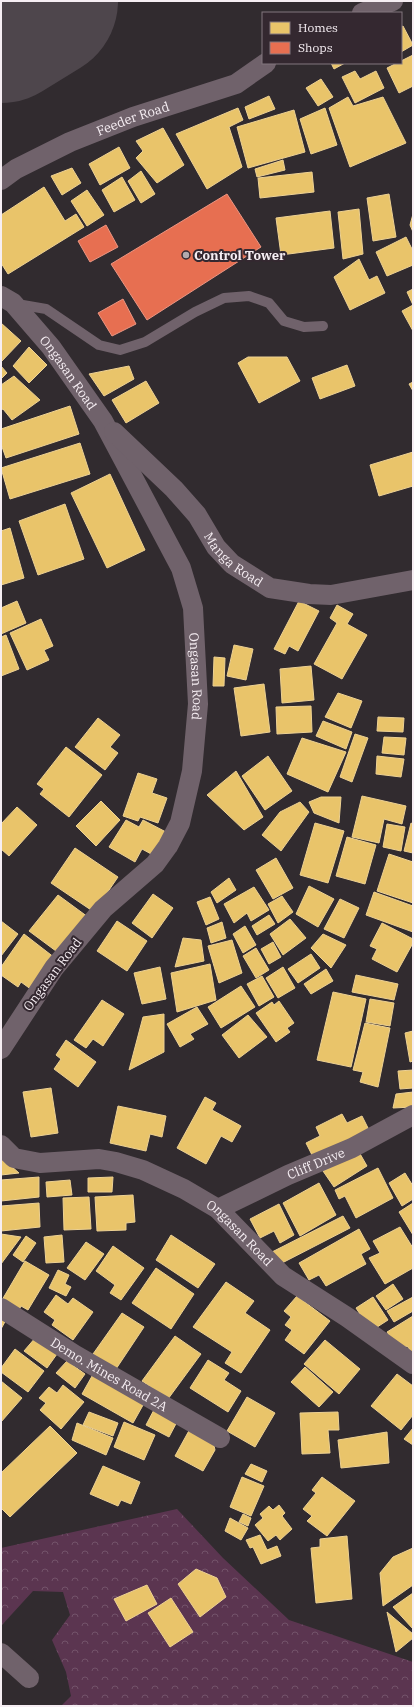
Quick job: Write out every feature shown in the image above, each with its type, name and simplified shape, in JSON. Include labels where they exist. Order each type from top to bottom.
[{"type":"street","points":[[365,12],[393,1]]},
{"type":"street","name":"Feeder Road","points":[[1,180],[16,169],[70,142],[133,117],[236,84],[265,64]]},
{"type":"street","name":"Ongasan Road","points":[[1,1049],[54,968],[103,908],[154,864],[168,846],[180,823],[192,771],[198,704],[193,608],[181,568],[103,421],[51,347],[7,299]]},
{"type":"street","name":"Manga Road","points":[[103,421],[174,489],[197,515],[216,547],[232,564],[270,588],[309,594],[331,595],[413,580]]},
{"type":"street","name":"Cliff Drive","points":[[218,1209],[288,1175],[352,1148],[413,1115]]},
{"type":"street","name":"Ongasan Road","points":[[1,1145],[14,1158],[40,1163],[99,1159],[130,1166],[143,1170],[184,1189],[218,1209],[283,1276],[347,1317],[413,1364]]},
{"type":"street","name":"Demo. Mines Road 2A","points":[[1,1308],[75,1355],[220,1438]]},
{"type":"street","points":[[1,1653],[29,1678]]},
{"type":"lane","points":[[7,299],[46,309],[99,346],[120,350],[145,342],[195,312],[224,298],[249,296],[269,303],[284,320],[304,327],[323,326]]},
{"type":"green space","points":[[177,1509],[223,1558],[289,1620],[413,1662],[413,1706],[61,1706],[71,1696],[66,1672],[52,1640],[70,1615],[63,1592],[33,1591],[1,1626],[1,1548]]},
{"type":"building: Homes","points":[[402,26],[413,45],[402,51]]},
{"type":"building: Homes","points":[[413,55],[413,86],[399,93],[387,68],[395,64],[402,64],[402,60]]},
{"type":"building: Homes","points":[[332,64],[343,64],[334,69]]},
{"type":"building: Homes","points":[[355,71],[360,79],[376,71],[384,88],[355,103],[342,77]]},
{"type":"building: Homes","points":[[321,79],[333,97],[318,106],[306,88]]},
{"type":"building: Homes","points":[[269,96],[275,109],[249,119],[245,107]]},
{"type":"building: Homes","points":[[348,97],[353,106],[383,97],[406,143],[350,167],[329,108]]},
{"type":"building: Homes","points":[[238,108],[243,120],[229,127],[242,167],[207,189],[176,134]]},
{"type":"building: Homes","points":[[325,108],[337,145],[311,154],[300,119]]},
{"type":"building: Homes","points":[[294,110],[305,152],[248,168],[237,127]]},
{"type":"building: Homes","points":[[163,128],[184,165],[157,183],[136,158],[143,151],[136,141]]},
{"type":"building: Homes","points":[[119,147],[130,168],[100,185],[89,164]]},
{"type":"building: Homes","points":[[283,160],[285,170],[257,177],[255,169]]},
{"type":"building: Homes","points":[[72,168],[81,183],[62,195],[51,176]]},
{"type":"building: Homes","points":[[141,171],[155,194],[141,203],[128,181]]},
{"type":"building: Homes","points":[[312,172],[314,192],[260,198],[258,178]]},
{"type":"building: Homes","points":[[122,177],[135,200],[114,212],[102,190]]},
{"type":"building: Homes","points":[[44,187],[65,221],[76,214],[84,227],[8,274],[1,263],[1,215]]},
{"type":"building: Homes","points":[[87,190],[104,215],[87,226],[71,201]]},
{"type":"building: Homes","points":[[389,194],[396,237],[373,241],[367,198]]},
{"type":"building: Homes","points":[[359,209],[363,254],[343,259],[338,212]]},
{"type":"building: Homes","points":[[330,211],[334,248],[281,255],[276,218]]},
{"type":"building: Homes","points":[[413,214],[413,232],[410,225]]},
{"type":"building: Homes","points":[[406,237],[413,251],[413,265],[387,276],[376,252]]},
{"type":"building: Homes","points":[[359,259],[369,280],[377,276],[385,293],[350,310],[334,277]]},
{"type":"building: Homes","points":[[413,289],[413,305],[407,292]]},
{"type":"building: Homes","points":[[413,305],[413,331],[402,311]]},
{"type":"building: Homes","points":[[1,323],[21,341],[1,362]]},
{"type":"building: Homes","points":[[29,347],[47,365],[29,383],[13,366]]},
{"type":"building: Homes","points":[[248,357],[287,357],[300,381],[259,403],[238,363]]},
{"type":"building: Homes","points":[[347,365],[355,386],[320,399],[312,378]]},
{"type":"building: Homes","points":[[1,366],[7,373],[1,379]]},
{"type":"building: Homes","points":[[129,366],[134,379],[104,396],[89,374]]},
{"type":"building: Homes","points":[[14,376],[40,400],[12,420],[3,409],[1,410],[1,385]]},
{"type":"building: Homes","points":[[146,381],[159,403],[126,423],[112,400]]},
{"type":"building: Homes","points":[[413,382],[413,391],[409,384]]},
{"type":"building: Homes","points":[[70,406],[79,434],[6,458],[1,444],[1,429]]},
{"type":"building: Homes","points":[[80,443],[90,474],[10,499],[1,468]]},
{"type":"building: Homes","points":[[413,452],[413,486],[379,496],[370,465]]},
{"type":"building: Homes","points":[[110,474],[145,550],[107,568],[71,493]]},
{"type":"building: Homes","points":[[65,504],[84,559],[38,575],[19,521]]},
{"type":"building: Homes","points":[[10,528],[24,578],[1,585],[1,531]]},
{"type":"building: Homes","points":[[17,601],[26,623],[1,634],[1,608]]},
{"type":"building: Homes","points":[[299,601],[319,611],[298,651],[289,646],[285,654],[274,649]]},
{"type":"building: Homes","points":[[337,605],[353,614],[347,624],[367,635],[342,679],[314,664],[337,623],[330,618]]},
{"type":"building: Homes","points":[[41,619],[53,646],[44,650],[49,660],[27,670],[10,633]]},
{"type":"building: Homes","points":[[6,635],[19,669],[1,676],[1,637]]},
{"type":"building: Homes","points":[[234,645],[253,649],[246,680],[227,676]]},
{"type":"building: Homes","points":[[214,657],[225,658],[224,686],[213,686]]},
{"type":"building: Homes","points":[[311,666],[314,700],[282,703],[280,669]]},
{"type":"building: Homes","points":[[264,684],[270,732],[241,736],[234,688]]},
{"type":"building: Homes","points":[[338,693],[362,701],[351,728],[325,717]]},
{"type":"building: Homes","points":[[311,706],[312,732],[277,734],[276,707]]},
{"type":"building: Homes","points":[[378,717],[404,718],[403,732],[377,731]]},
{"type":"building: Homes","points":[[98,718],[120,735],[110,747],[118,753],[105,770],[75,747]]},
{"type":"building: Homes","points":[[323,721],[352,732],[346,749],[316,736]]},
{"type":"building: Homes","points":[[355,734],[368,738],[352,782],[340,777]]},
{"type":"building: Homes","points":[[384,737],[406,738],[404,755],[382,753]]},
{"type":"building: Homes","points":[[302,738],[346,752],[328,792],[287,774]]},
{"type":"building: Homes","points":[[66,747],[102,775],[69,817],[40,794],[44,789],[37,784]]},
{"type":"building: Homes","points":[[268,756],[292,791],[265,810],[242,776]]},
{"type":"building: Homes","points":[[377,756],[404,759],[401,777],[376,774]]},
{"type":"building: Homes","points":[[236,771],[263,817],[244,830],[207,795]]},
{"type":"building: Homes","points":[[138,773],[157,779],[152,793],[167,798],[158,823],[140,817],[138,821],[123,816]]},
{"type":"building: Homes","points":[[362,796],[406,806],[402,824],[384,819],[379,843],[352,837]]},
{"type":"building: Homes","points":[[321,797],[341,797],[339,823],[314,813],[309,802]]},
{"type":"building: Homes","points":[[101,801],[120,820],[96,846],[76,826]]},
{"type":"building: Homes","points":[[300,802],[309,812],[281,851],[262,835],[280,812]]},
{"type":"building: Homes","points":[[17,807],[37,825],[9,856],[1,849],[1,824]]},
{"type":"building: Homes","points":[[126,820],[139,827],[143,820],[166,832],[153,855],[142,849],[135,862],[109,847]]},
{"type":"building: Homes","points":[[315,823],[344,831],[328,883],[300,875]]},
{"type":"building: Homes","points":[[411,823],[413,824],[413,853],[404,851]]},
{"type":"building: Homes","points":[[387,824],[405,827],[401,851],[383,847]]},
{"type":"building: Homes","points":[[347,837],[376,845],[365,884],[336,876]]},
{"type":"building: Homes","points":[[75,848],[118,877],[94,912],[51,883]]},
{"type":"building: Homes","points":[[389,854],[413,862],[413,903],[377,891]]},
{"type":"building: Homes","points":[[276,858],[293,888],[273,899],[256,870]]},
{"type":"building: Homes","points":[[229,878],[236,890],[217,903],[211,892]]},
{"type":"building: Homes","points":[[309,886],[334,899],[318,927],[296,914]]},
{"type":"building: Homes","points":[[254,887],[269,910],[251,921],[247,913],[234,923],[224,904]]},
{"type":"building: Homes","points":[[374,892],[413,906],[413,932],[366,915]]},
{"type":"building: Homes","points":[[153,894],[173,908],[152,938],[132,923]]},
{"type":"building: Homes","points":[[58,895],[88,917],[60,954],[29,931]]},
{"type":"building: Homes","points":[[282,896],[293,912],[278,923],[268,904]]},
{"type":"building: Homes","points":[[210,897],[219,919],[206,925],[197,902]]},
{"type":"building: Homes","points":[[340,899],[359,908],[344,938],[324,929]]},
{"type":"building: Homes","points":[[269,915],[275,924],[257,935],[252,926]]},
{"type":"building: Homes","points":[[290,919],[306,938],[283,955],[270,934]]},
{"type":"building: Homes","points":[[1,921],[18,934],[1,956]]},
{"type":"building: Homes","points":[[117,921],[147,941],[127,971],[97,951]]},
{"type":"building: Homes","points":[[222,922],[226,938],[211,943],[207,928]]},
{"type":"building: Homes","points":[[382,923],[413,939],[413,943],[397,972],[372,959],[377,949],[370,946]]},
{"type":"building: Homes","points":[[245,926],[256,945],[243,953],[233,934]]},
{"type":"building: Homes","points":[[24,934],[55,958],[32,990],[21,982],[18,987],[1,975],[1,967]]},
{"type":"building: Homes","points":[[323,934],[346,945],[331,968],[311,948]]},
{"type":"building: Homes","points":[[183,938],[201,940],[204,961],[175,967]]},
{"type":"building: Homes","points":[[232,940],[242,973],[219,983],[208,946]]},
{"type":"building: Homes","points":[[273,942],[281,957],[269,964],[261,949]]},
{"type":"building: Homes","points":[[256,948],[269,970],[256,978],[243,956]]},
{"type":"building: Homes","points":[[311,954],[320,968],[298,983],[288,969]]},
{"type":"building: Homes","points":[[210,964],[216,1000],[177,1012],[171,973]]},
{"type":"building: Homes","points":[[160,967],[166,999],[142,1004],[134,973]]},
{"type":"building: Homes","points":[[283,967],[295,988],[278,998],[266,978]]},
{"type":"building: Homes","points":[[326,969],[333,981],[311,994],[304,984]]},
{"type":"building: Homes","points":[[356,975],[398,984],[394,1000],[352,992]]},
{"type":"building: Homes","points":[[262,976],[274,997],[259,1006],[247,984]]},
{"type":"building: Homes","points":[[241,986],[255,1007],[221,1028],[208,1007]]},
{"type":"building: Homes","points":[[333,992],[366,999],[351,1067],[317,1060]]},
{"type":"building: Homes","points":[[370,999],[394,1003],[390,1026],[366,1022]]},
{"type":"building: Homes","points":[[102,1000],[124,1014],[103,1046],[93,1039],[86,1048],[74,1040]]},
{"type":"building: Homes","points":[[279,1001],[294,1023],[287,1028],[290,1032],[276,1042],[256,1013],[272,1002],[274,1005]]},
{"type":"building: Homes","points":[[197,1007],[208,1024],[190,1034],[194,1039],[180,1047],[167,1024]]},
{"type":"building: Homes","points":[[164,1014],[164,1052],[129,1070],[143,1017]]},
{"type":"building: Homes","points":[[248,1015],[267,1037],[239,1058],[222,1035]]},
{"type":"building: Homes","points":[[365,1023],[390,1028],[378,1087],[360,1082],[363,1072],[353,1070]]},
{"type":"building: Homes","points":[[413,1031],[413,1061],[410,1062],[405,1033]]},
{"type":"building: Homes","points":[[66,1040],[96,1062],[78,1087],[54,1069],[61,1059],[56,1055]]},
{"type":"building: Homes","points":[[413,1070],[413,1088],[400,1089],[398,1071]]},
{"type":"building: Homes","points":[[51,1088],[58,1133],[31,1137],[23,1092]]},
{"type":"building: Homes","points":[[413,1092],[413,1107],[393,1108],[396,1094]]},
{"type":"building: Homes","points":[[205,1097],[216,1103],[212,1110],[241,1126],[232,1142],[221,1136],[206,1164],[177,1148]]},
{"type":"building: Homes","points":[[118,1106],[166,1116],[162,1137],[150,1134],[146,1151],[110,1143]]},
{"type":"building: Homes","points":[[342,1114],[347,1123],[362,1116],[369,1130],[313,1157],[306,1143],[320,1136],[316,1127]]},
{"type":"building: Homes","points":[[359,1152],[367,1166],[334,1187],[323,1171]]},
{"type":"building: Homes","points":[[1,1157],[19,1173],[1,1175]]},
{"type":"building: Homes","points":[[378,1168],[393,1198],[356,1218],[345,1196],[339,1199],[335,1190]]},
{"type":"building: Homes","points":[[405,1173],[413,1186],[413,1199],[402,1206],[389,1183]]},
{"type":"building: Homes","points":[[39,1177],[39,1197],[1,1201],[1,1180]]},
{"type":"building: Homes","points":[[113,1177],[112,1192],[88,1192],[88,1178]]},
{"type":"building: Homes","points":[[70,1180],[72,1195],[47,1197],[46,1182]]},
{"type":"building: Homes","points":[[319,1183],[336,1215],[300,1236],[283,1203]]},
{"type":"building: Homes","points":[[133,1195],[135,1222],[126,1223],[126,1230],[97,1231],[95,1197]]},
{"type":"building: Homes","points":[[89,1197],[91,1229],[64,1230],[63,1198]]},
{"type":"building: Homes","points":[[39,1203],[40,1227],[1,1231],[1,1206]]},
{"type":"building: Homes","points":[[413,1203],[413,1235],[399,1212]]},
{"type":"building: Homes","points":[[279,1204],[294,1235],[280,1243],[274,1231],[260,1238],[250,1219]]},
{"type":"building: Homes","points":[[343,1216],[350,1228],[282,1263],[270,1253]]},
{"type":"building: Homes","points":[[400,1227],[413,1248],[413,1268],[385,1284],[369,1258],[380,1253],[373,1241]]},
{"type":"building: Homes","points":[[359,1229],[370,1249],[361,1254],[366,1264],[326,1286],[319,1275],[309,1280],[299,1263]]},
{"type":"building: Homes","points":[[1,1234],[21,1237],[1,1264]]},
{"type":"building: Homes","points":[[62,1235],[64,1262],[46,1263],[44,1237]]},
{"type":"building: Homes","points":[[171,1235],[215,1264],[198,1288],[156,1260]]},
{"type":"building: Homes","points":[[26,1236],[36,1243],[23,1262],[13,1255]]},
{"type":"building: Homes","points":[[86,1242],[104,1254],[85,1280],[67,1268]]},
{"type":"building: Homes","points":[[113,1246],[144,1268],[121,1300],[110,1293],[115,1285],[96,1271]]},
{"type":"building: Homes","points":[[25,1261],[49,1275],[28,1310],[21,1306],[19,1310],[2,1300]]},
{"type":"building: Homes","points":[[156,1268],[194,1294],[171,1329],[132,1303]]},
{"type":"building: Homes","points":[[58,1270],[69,1275],[65,1284],[71,1287],[66,1296],[49,1288]]},
{"type":"building: Homes","points":[[226,1282],[254,1301],[245,1313],[270,1330],[241,1373],[225,1363],[232,1352],[193,1327]]},
{"type":"building: Homes","points":[[393,1284],[403,1299],[386,1310],[376,1296]]},
{"type":"building: Homes","points":[[56,1295],[68,1304],[73,1298],[93,1312],[73,1340],[52,1325],[55,1320],[44,1312]]},
{"type":"building: Homes","points":[[297,1296],[330,1321],[304,1354],[285,1340],[292,1330],[285,1325],[291,1317],[284,1311]]},
{"type":"building: Homes","points":[[373,1297],[388,1320],[371,1331],[356,1308]]},
{"type":"building: Homes","points":[[413,1297],[413,1311],[394,1322],[387,1311]]},
{"type":"building: Homes","points":[[122,1313],[144,1327],[116,1369],[93,1354]]},
{"type":"building: Homes","points":[[1,1314],[7,1318],[1,1329]]},
{"type":"building: Homes","points":[[413,1316],[413,1354],[407,1346],[399,1351],[387,1332]]},
{"type":"building: Homes","points":[[175,1336],[201,1354],[168,1399],[142,1381]]},
{"type":"building: Homes","points":[[36,1337],[57,1354],[47,1368],[24,1351]]},
{"type":"building: Homes","points":[[325,1340],[360,1369],[339,1394],[304,1364]]},
{"type":"building: Homes","points":[[15,1349],[44,1371],[28,1392],[1,1372],[1,1368]]},
{"type":"building: Homes","points":[[208,1360],[229,1373],[224,1380],[241,1391],[228,1412],[190,1388]]},
{"type":"building: Homes","points":[[67,1361],[85,1374],[75,1388],[56,1373]]},
{"type":"building: Homes","points":[[305,1367],[333,1392],[319,1407],[291,1382]]},
{"type":"building: Homes","points":[[96,1369],[147,1398],[133,1423],[82,1394]]},
{"type":"building: Homes","points":[[397,1374],[413,1386],[413,1415],[401,1430],[371,1406]]},
{"type":"building: Homes","points":[[1,1381],[22,1398],[1,1422]]},
{"type":"building: Homes","points":[[63,1385],[84,1402],[61,1429],[40,1410],[46,1403],[39,1398],[49,1387],[57,1393]]},
{"type":"building: Homes","points":[[247,1397],[275,1413],[255,1447],[227,1431]]},
{"type":"building: Homes","points":[[156,1406],[179,1418],[169,1437],[146,1425]]},
{"type":"building: Homes","points":[[89,1412],[118,1423],[113,1436],[83,1425]]},
{"type":"building: Homes","points":[[338,1412],[339,1430],[328,1430],[330,1453],[302,1454],[300,1413]]},
{"type":"building: Homes","points":[[124,1422],[155,1435],[144,1460],[114,1447]]},
{"type":"building: Homes","points":[[77,1423],[113,1438],[106,1455],[72,1440]]},
{"type":"building: Homes","points":[[50,1426],[77,1453],[10,1517],[1,1508],[1,1473]]},
{"type":"building: Homes","points":[[191,1427],[212,1437],[215,1450],[203,1471],[175,1456]]},
{"type":"building: Homes","points":[[413,1428],[413,1445],[404,1439]]},
{"type":"building: Homes","points":[[387,1432],[389,1463],[341,1468],[338,1440]]},
{"type":"building: Homes","points":[[251,1464],[267,1471],[262,1482],[245,1474]]},
{"type":"building: Homes","points":[[103,1466],[140,1482],[131,1504],[121,1500],[118,1506],[90,1494]]},
{"type":"building: Homes","points":[[242,1477],[264,1486],[251,1516],[230,1507]]},
{"type":"building: Homes","points":[[322,1477],[355,1501],[327,1536],[307,1521],[312,1516],[303,1509],[316,1493],[312,1490]]},
{"type":"building: Homes","points":[[279,1505],[285,1513],[282,1516],[292,1529],[280,1540],[276,1535],[268,1541],[255,1525],[263,1518],[260,1514],[269,1506],[273,1510]]},
{"type":"building: Homes","points":[[243,1514],[251,1518],[248,1526],[239,1522]]},
{"type":"building: Homes","points":[[230,1518],[248,1528],[241,1540],[225,1531]]},
{"type":"building: Homes","points":[[260,1535],[267,1550],[277,1546],[281,1556],[261,1564],[253,1547],[250,1548],[246,1540]]},
{"type":"building: Homes","points":[[347,1536],[352,1599],[316,1603],[311,1548],[320,1547],[320,1539]]},
{"type":"building: Homes","points":[[413,1548],[413,1585],[383,1606],[380,1573],[393,1557]]},
{"type":"building: Homes","points":[[196,1569],[217,1578],[226,1597],[200,1617],[178,1584]]},
{"type":"building: Homes","points":[[147,1585],[157,1604],[126,1621],[114,1599]]},
{"type":"building: Homes","points":[[413,1593],[413,1629],[393,1607]]},
{"type":"building: Homes","points":[[171,1598],[193,1632],[170,1647],[148,1613]]},
{"type":"building: Homes","points":[[387,1612],[413,1634],[413,1638],[396,1652]]},
{"type":"building: Shops","name":"Control Tower","points":[[227,194],[261,247],[147,320],[111,264]]},
{"type":"building: Shops","points":[[106,225],[118,247],[90,262],[78,241]]},
{"type":"building: Shops","points":[[123,299],[136,324],[112,336],[98,313]]},
{"type":"runway","points":[[1,25],[40,1]]},
{"type":"place","name":"Control Tower","points":[[186,255]]}]
